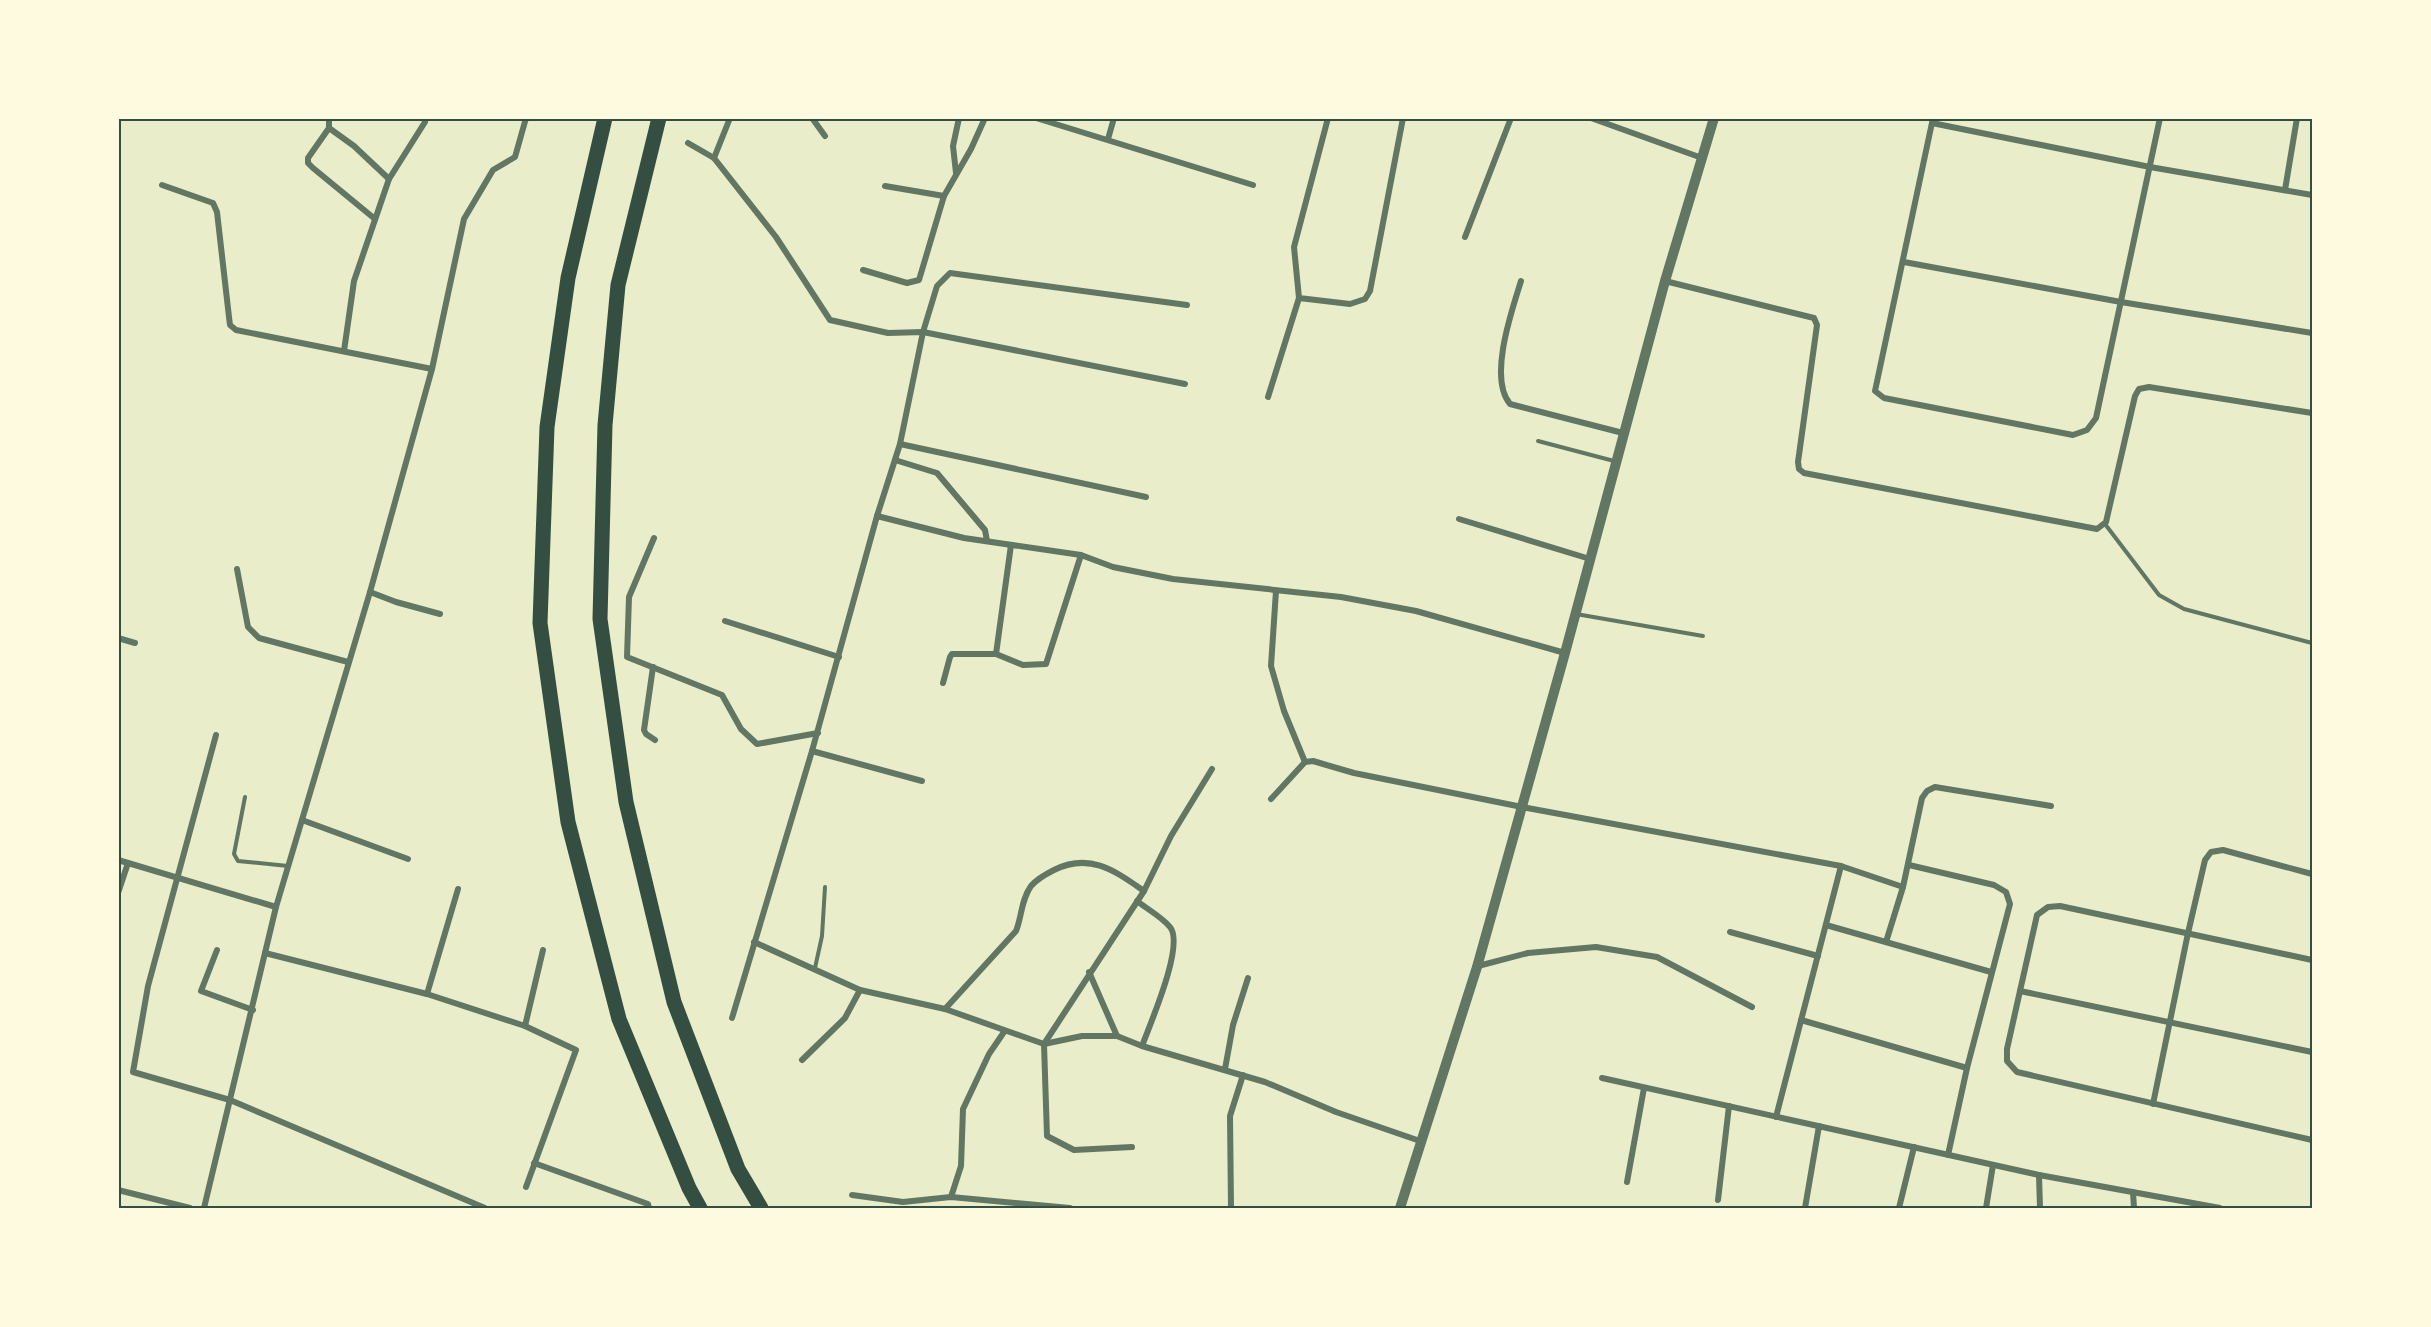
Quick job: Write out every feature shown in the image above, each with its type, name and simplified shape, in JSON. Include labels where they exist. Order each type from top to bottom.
[{"type":"highway","points":[[605,118],[568,278],[547,427],[540,623],[568,822],[619,1019],[689,1188],[700,1209]]},
{"type":"highway","points":[[659,118],[618,285],[605,425],[600,619],[626,802],[674,1002],[738,1169],[761,1209]]},
{"type":"street","points":[[329,118],[329,128],[308,158],[308,163],[375,219]]},
{"type":"street","points":[[204,1209],[276,907],[370,592],[432,369],[464,219],[493,170],[515,157],[526,118]]},
{"type":"street","points":[[714,158],[730,118]]},
{"type":"street","points":[[813,118],[825,136]]},
{"type":"street","points":[[956,173],[953,146],[958,118]]},
{"type":"street","points":[[863,270],[907,283],[919,280],[944,196],[971,149],[985,118]]},
{"type":"street","points":[[1036,118],[1253,185]]},
{"type":"street","points":[[1108,139],[1114,118]]},
{"type":"street","points":[[1268,397],[1299,298],[1294,246],[1328,118]]},
{"type":"street","points":[[1299,298],[1350,304],[1365,299],[1370,291],[1403,118]]},
{"type":"street","points":[[1465,237],[1511,118]]},
{"type":"street","points":[[1591,118],[1703,158]]},
{"type":"street","points":[[1400,1209],[1477,967],[1565,653],[1665,281],[1714,118]]},
{"type":"street","points":[[2160,118],[2150,167],[2096,418],[2087,430],[2073,435],[1881,397],[1875,391],[1932,121],[2150,167],[2313,195]]},
{"type":"street","points":[[2285,190],[2297,118]]},
{"type":"street","points":[[344,351],[354,281],[389,179],[425,122]]},
{"type":"street","points":[[329,128],[354,146],[389,179]]},
{"type":"street","points":[[688,143],[714,158],[776,237],[830,320],[888,333],[923,332],[1185,384]]},
{"type":"street","points":[[162,185],[213,203],[217,212],[230,325],[236,330],[432,369]]},
{"type":"street","points":[[885,186],[944,196]]},
{"type":"street","points":[[1904,262],[2121,302],[2313,333]]},
{"type":"street","points":[[732,1018],[813,752],[900,444],[923,332],[937,286],[950,273],[1187,305]]},
{"type":"street","points":[[1521,280],[1503,341],[1502,389],[1505,398],[1510,404],[1623,433]]},
{"type":"street","points":[[1665,281],[1814,318],[1817,325],[1798,462],[1799,469],[1804,473],[2097,529],[2105,524],[2134,396],[2139,389],[2149,387],[2313,413]]},
{"type":"street","points":[[900,444],[1146,497]]},
{"type":"street","points":[[895,460],[937,473],[985,530],[987,541]]},
{"type":"street","points":[[878,516],[987,541],[1081,555],[1113,567],[1173,579],[1341,597],[1416,611],[1565,653]]},
{"type":"street","points":[[1459,519],[1590,559]]},
{"type":"street","points":[[654,538],[629,597],[625,655],[722,695],[741,729],[757,744],[818,733]]},
{"type":"street","points":[[996,654],[1011,545]]},
{"type":"street","points":[[943,683],[952,654],[996,654],[1023,664],[1046,664],[1081,555]]},
{"type":"street","points":[[237,569],[248,627],[259,638],[348,662]]},
{"type":"street","points":[[1276,591],[1271,666],[1284,711],[1305,762]]},
{"type":"street","points":[[370,592],[440,614]]},
{"type":"street","points":[[724,621],[839,657]]},
{"type":"street","points":[[118,638],[135,643]]},
{"type":"street","points":[[653,667],[644,730],[655,740]]},
{"type":"street","points":[[216,735],[148,986],[133,1072],[230,1100],[484,1209]]},
{"type":"street","points":[[813,752],[922,781]]},
{"type":"street","points":[[1271,799],[1305,762],[1313,761],[1354,773],[1522,807],[1841,866],[1903,887]]},
{"type":"street","points":[[1132,1147],[1074,1150],[1047,1136],[1044,1044],[1144,891],[1171,836],[1212,769]]},
{"type":"street","points":[[1886,942],[1909,865],[1922,798],[1927,790],[1935,787],[2051,806]]},
{"type":"street","points":[[302,820],[408,859]]},
{"type":"street","points":[[2153,1104],[2187,933],[2205,860],[2211,852],[2223,850],[2313,874]]},
{"type":"street","points":[[118,860],[276,907]]},
{"type":"street","points":[[945,1010],[1016,931],[1021,920],[1021,907],[1031,887],[1040,878],[1071,863],[1080,862],[1106,866],[1144,891]]},
{"type":"street","points":[[118,893],[128,863]]},
{"type":"street","points":[[1909,865],[1994,885],[2006,892],[2010,904],[1967,1068],[1948,1155]]},
{"type":"street","points":[[1776,1117],[1841,866]]},
{"type":"street","points":[[427,994],[458,888]]},
{"type":"street","points":[[1137,901],[1171,928],[1176,942],[1171,965],[1142,1046]]},
{"type":"street","points":[[2313,960],[2060,906],[2048,907],[2037,915],[2007,1049],[2007,1061],[2017,1072],[2313,1140]]},
{"type":"street","points":[[1826,925],[1991,972]]},
{"type":"street","points":[[1730,932],[1818,956]]},
{"type":"street","points":[[754,942],[860,990],[945,1010],[1044,1044],[1082,1036],[1117,1036],[1142,1046],[1265,1082],[1336,1112],[1420,1142]]},
{"type":"street","points":[[1477,967],[1528,953],[1596,947],[1657,957],[1752,1007]]},
{"type":"street","points":[[217,950],[201,991],[253,1010]]},
{"type":"street","points":[[525,1026],[543,950]]},
{"type":"street","points":[[265,953],[427,994],[525,1026],[576,1050],[526,1187]]},
{"type":"street","points":[[1089,972],[1117,1036]]},
{"type":"street","points":[[1225,1069],[1233,1025],[1248,978]]},
{"type":"street","points":[[802,1060],[845,1018],[860,990]]},
{"type":"street","points":[[2020,991],[2313,1052]]},
{"type":"street","points":[[1801,1020],[1967,1068]]},
{"type":"street","points":[[951,1197],[961,1166],[963,1109],[989,1054],[1004,1032]]},
{"type":"street","points":[[1231,1209],[1230,1116],[1243,1075]]},
{"type":"street","points":[[1602,1078],[2039,1175],[2220,1209]]},
{"type":"street","points":[[1627,1182],[1644,1088]]},
{"type":"street","points":[[1718,1200],[1729,1106]]},
{"type":"street","points":[[1805,1209],[1819,1126]]},
{"type":"street","points":[[1899,1209],[1914,1148]]},
{"type":"street","points":[[534,1163],[648,1204],[649,1209]]},
{"type":"street","points":[[1986,1209],[1993,1165]]},
{"type":"street","points":[[2039,1175],[2040,1209]]},
{"type":"street","points":[[118,1190],[190,1209]]},
{"type":"street","points":[[2133,1192],[2134,1209]]},
{"type":"street","points":[[852,1195],[903,1202],[951,1197],[1070,1209]]},
{"type":"lane","points":[[1538,441],[1615,462]]},
{"type":"lane","points":[[2105,524],[2159,595],[2184,609],[2313,643]]},
{"type":"lane","points":[[1575,614],[1703,636]]},
{"type":"lane","points":[[245,797],[235,859],[288,866]]},
{"type":"lane","points":[[815,968],[822,936],[825,887]]}]
